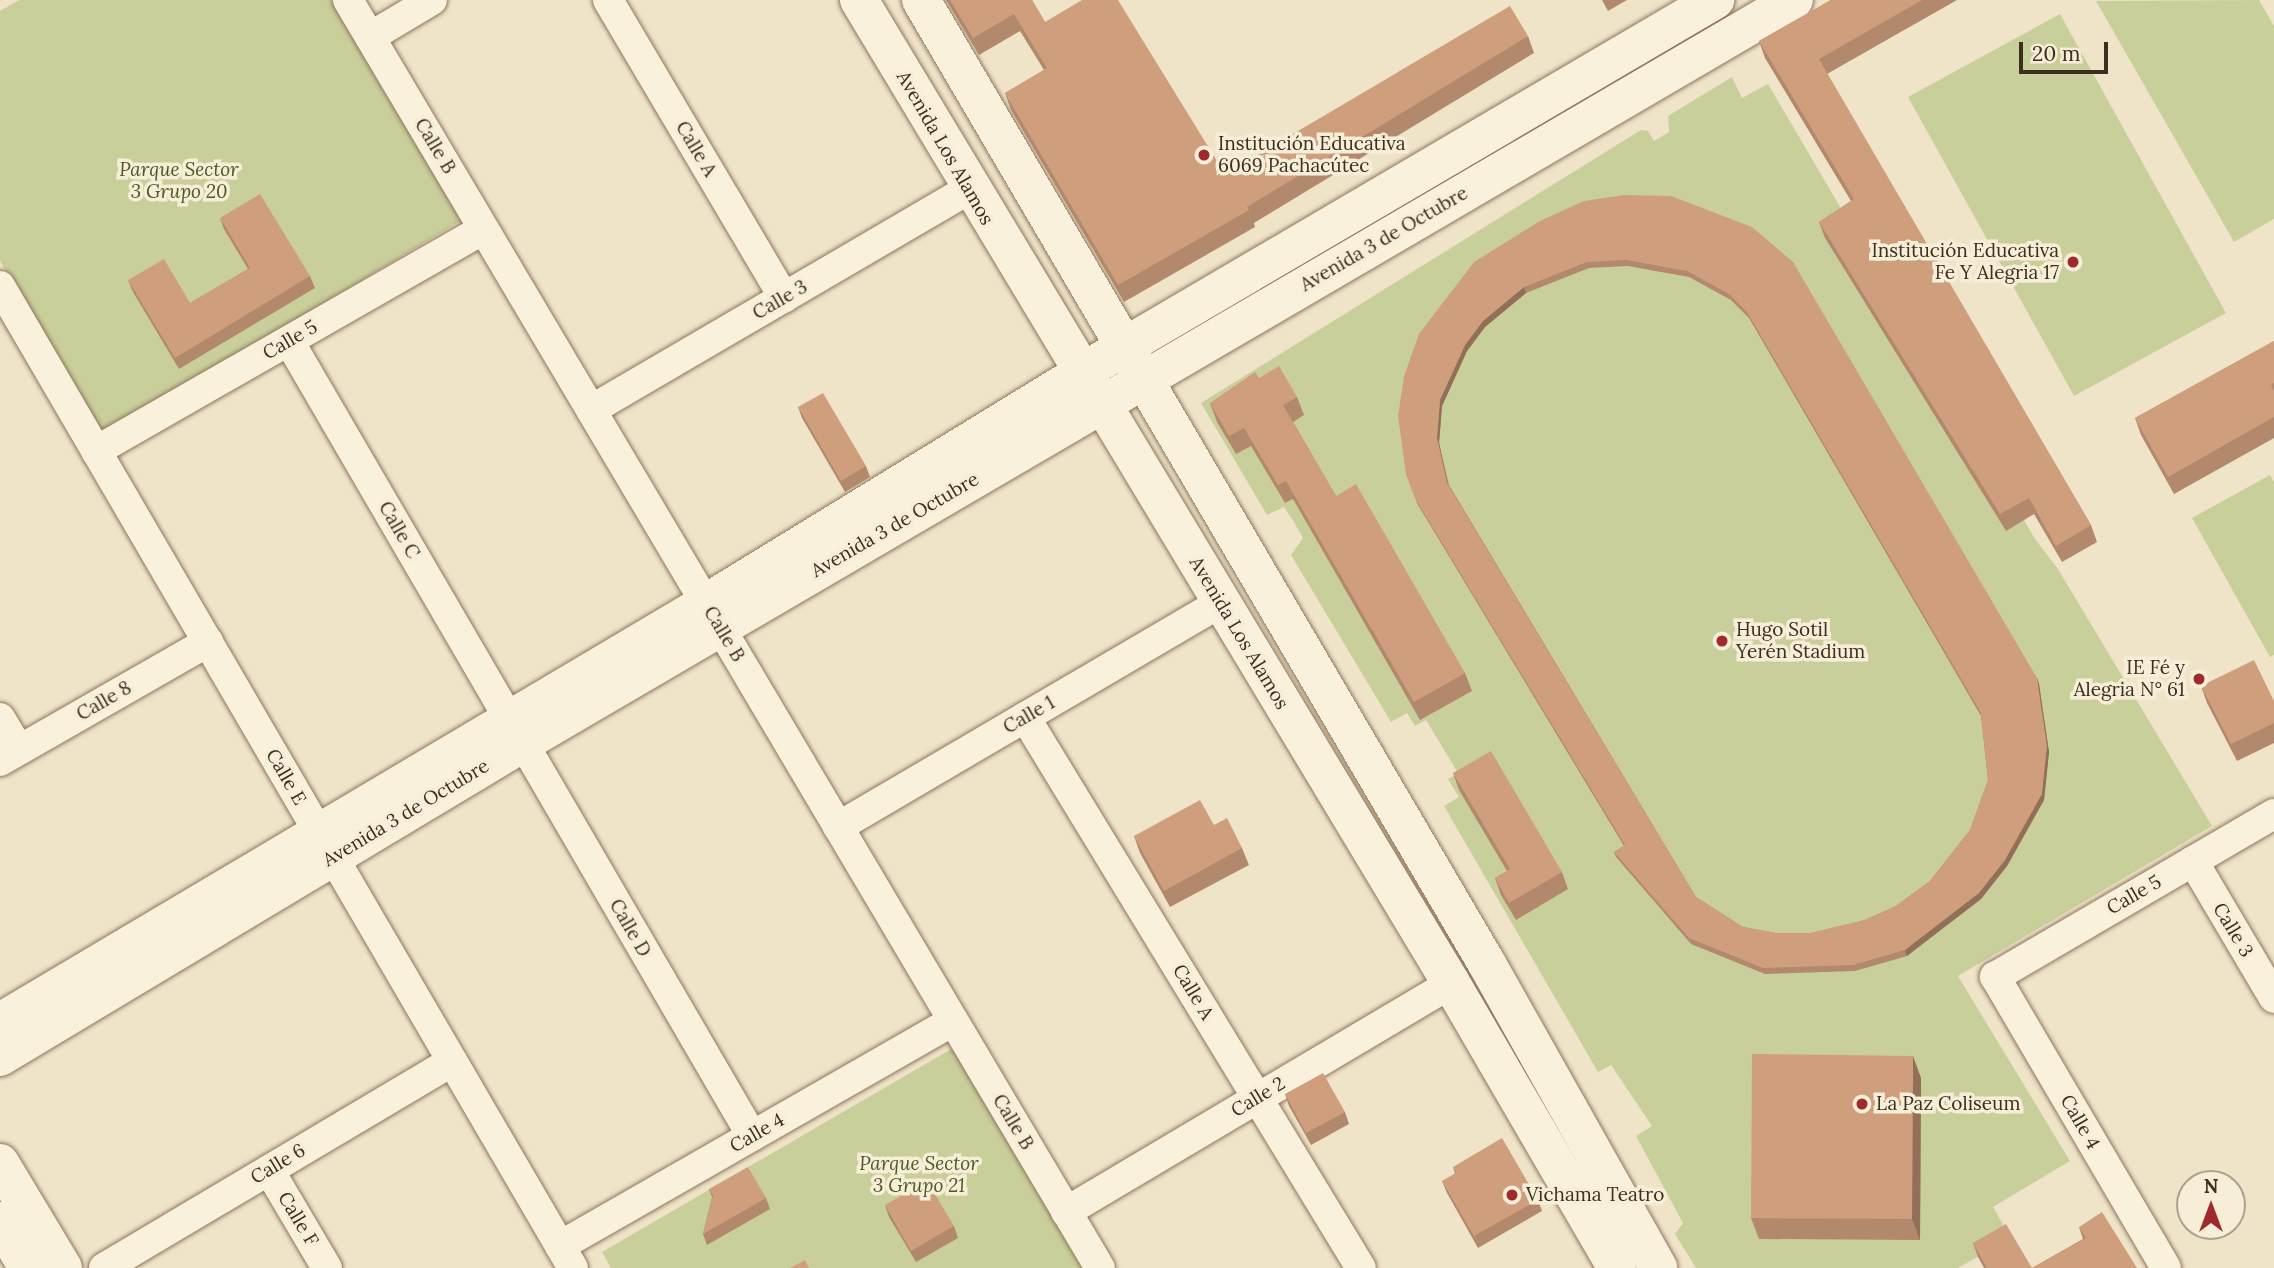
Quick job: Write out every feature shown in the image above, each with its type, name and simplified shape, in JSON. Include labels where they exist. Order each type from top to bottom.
[{"type":"street","name":"Calle B","points":[[348,0],[1100,1268]]},
{"type":"street","points":[[370,37],[432,0]]},
{"type":"street","name":"Calle A","points":[[608,0],[783,298]]},
{"type":"street","name":"Avenida Los Alamos","points":[[859,0],[969,189],[1451,983],[1617,1268]]},
{"type":"street","points":[[921,0],[1127,345],[1658,1268]]},
{"type":"street","name":"Avenida 3 de Octubre","points":[[713,615],[1080,373],[1677,10],[1715,0]]},
{"type":"street","name":"Avenida 3 de Octubre","points":[[0,1057],[326,845],[516,731],[713,615],[1101,404],[1794,0]]},
{"type":"street","points":[[1677,10],[1702,53]]},
{"type":"street","name":"Calle 3","points":[[591,410],[969,189]]},
{"type":"street","name":"Calle 5","points":[[96,451],[483,229]]},
{"type":"street","name":"Calle E","points":[[0,286],[567,1257]]},
{"type":"street","name":"Calle C","points":[[289,341],[516,731]]},
{"type":"street","name":"Calle 1","points":[[838,827],[1220,602]]},
{"type":"street","name":"Calle 8","points":[[9,755],[208,642]]},
{"type":"street","name":"Calle A","points":[[1026,717],[1361,1268]]},
{"type":"street","points":[[0,718],[9,755]]},
{"type":"street","name":"Calle D","points":[[516,731],[752,1136]]},
{"type":"street","name":"Calle 5","points":[[1995,977],[2274,814]]},
{"type":"street","name":"Avenida 3 de Octubre","points":[[0,1022],[326,845]]},
{"type":"street","name":"Calle 3","points":[[2193,861],[2274,998]]},
{"type":"street","name":"Calle 4","points":[[1995,977],[2166,1268]]},
{"type":"street","name":"Calle 2","points":[[1066,1212],[1451,983]]},
{"type":"street","name":"Calle 4","points":[[567,1257],[752,1136],[953,1021]]},
{"type":"street","name":"Calle 6","points":[[104,1268],[452,1061]]},
{"type":"street","points":[[0,1163],[63,1268]]},
{"type":"street","name":"Calle F","points":[[269,1170],[327,1268]]},
{"type":"street","points":[[0,1221],[28,1268]]},
{"type":"green space","name":"Parque Sector 3 Grupo 20","points":[[19,0],[331,0],[462,220],[103,435],[0,261],[0,11]]},
{"type":"green space","points":[[2259,0],[2274,26],[2274,219],[2234,242],[2096,1]]},
{"type":"green space","points":[[2060,14],[2226,313],[2074,396],[1908,97]]},
{"type":"green space","name":"Hugo Sotil Yerén Stadium","points":[[1732,77],[1742,98],[1768,84],[2035,539],[2058,569],[2212,826],[1958,976],[2070,1161],[1993,1207],[2011,1238],[1958,1268],[1696,1268],[1675,1234],[1683,1223],[1636,1136],[1652,1126],[1611,1065],[1598,1072],[1444,806],[1459,797],[1448,779],[1458,773],[1426,720],[1415,726],[1407,713],[1391,722],[1291,555],[1303,538],[1294,522],[1284,507],[1267,515],[1201,403],[1641,130],[1648,131],[1654,141],[1669,132],[1668,116]]},
{"type":"green space","points":[[2270,475],[2274,482],[2274,655],[2270,657],[2192,518]]},
{"type":"green space","name":"Parque Sector 3 Grupo 21","points":[[953,1048],[1083,1268],[611,1268],[602,1252]]},
{"type":"building","points":[[950,0],[1032,0],[1045,22],[1082,0],[1118,0],[1225,174],[1510,6],[1528,36],[1247,207],[1249,210],[1118,285],[1005,93],[1047,68],[1014,14],[973,38]]},
{"type":"building","points":[[1831,0],[1922,0],[1819,59],[2091,525],[2056,546],[2029,498],[2000,514],[1819,222],[1854,199],[1759,41]]},
{"type":"building","points":[[260,194],[310,276],[175,358],[128,280],[164,259],[190,303],[250,268],[220,218]]},
{"type":"building","points":[[1624,195],[1671,196],[1752,227],[1793,262],[2037,678],[2047,746],[2042,794],[2005,860],[1979,893],[1905,950],[1853,965],[1763,968],[1689,938],[1614,852],[1625,845],[1416,500],[1406,474],[1398,416],[1404,376],[1419,334],[1474,262],[1540,221],[1584,201]],"holes":[[[1626,260],[1687,271],[1729,294],[1747,312],[1981,713],[1988,780],[1970,830],[1930,881],[1896,906],[1865,920],[1811,933],[1776,933],[1743,927],[1696,897],[1447,483],[1437,438],[1440,400],[1465,345],[1483,321],[1524,287],[1587,262]]]},
{"type":"building","points":[[2274,341],[2274,383],[2271,385],[2274,391],[2274,417],[2168,477],[2135,418]]},
{"type":"building","points":[[1279,366],[1297,397],[1283,405],[1336,496],[1356,484],[1465,673],[1414,702],[1286,481],[1278,485],[1244,428],[1229,436],[1210,403],[1255,372],[1259,378]]},
{"type":"building","points":[[823,393],[866,466],[841,481],[798,407]]},
{"type":"building","points":[[2254,660],[2274,701],[2274,723],[2231,744],[2201,686]]},
{"type":"building","points":[[1491,751],[1562,872],[1509,903],[1495,878],[1510,869],[1453,773]]},
{"type":"building","points":[[1200,800],[1214,825],[1227,818],[1242,848],[1164,891],[1134,836]]},
{"type":"building","points":[[1752,1054],[1913,1056],[1912,1219],[1751,1218]]},
{"type":"building","points":[[1323,1073],[1345,1112],[1306,1133],[1285,1094]]},
{"type":"building","points":[[1502,1138],[1538,1200],[1474,1236],[1442,1181],[1456,1173],[1453,1167]]},
{"type":"building","points":[[748,1167],[766,1198],[703,1234],[713,1195],[709,1189]]},
{"type":"building","points":[[927,1181],[954,1226],[911,1251],[885,1205]]},
{"type":"building","points":[[2102,1212],[2137,1268],[2032,1268],[2086,1238],[2079,1227]]},
{"type":"building","points":[[2006,1224],[2032,1268],[1987,1268],[1973,1243]]},
{"type":"building","points":[[805,1260],[809,1268],[790,1268]]},
{"type":"place","name":"Institución Educativa 6069 Pachacútec","points":[[1204,155]]},
{"type":"place","name":"Institución Educativa Fe Y Alegria 17","points":[[2073,262]]},
{"type":"place","name":"Hugo Sotil Yerén Stadium","points":[[1722,641]]},
{"type":"place","name":"IE Fé y Alegria N° 61","points":[[2199,679]]},
{"type":"place","name":"La Paz Coliseum","points":[[1862,1104]]},
{"type":"place","name":"Vichama Teatro","points":[[1512,1195]]}]
